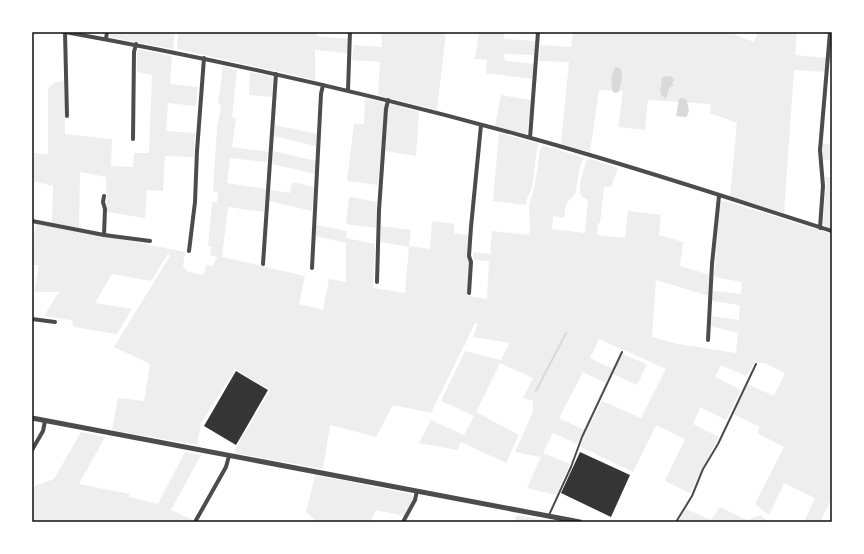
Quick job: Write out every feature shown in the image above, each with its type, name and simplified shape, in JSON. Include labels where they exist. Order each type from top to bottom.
[{"type":"street","points":[[67,116],[65,32],[136,44],[204,58],[388,100],[530,138],[832,231]]},
{"type":"street","points":[[106,39],[107,32]]},
{"type":"street","points":[[348,90],[350,32]]},
{"type":"street","points":[[530,138],[538,32]]},
{"type":"street","points":[[820,228],[823,186],[820,150],[830,32]]},
{"type":"street","points":[[133,139],[134,52],[136,44]]},
{"type":"street","points":[[189,251],[195,202],[204,58]]},
{"type":"street","points":[[263,264],[276,74]]},
{"type":"street","points":[[312,268],[322,85]]},
{"type":"street","points":[[377,282],[380,182],[388,100]]},
{"type":"street","points":[[469,293],[471,227],[481,125]]},
{"type":"street","points":[[104,196],[104,234]]},
{"type":"street","points":[[708,340],[712,264],[719,196]]},
{"type":"street","points":[[32,222],[150,241]]},
{"type":"street","points":[[32,319],[55,322]]},
{"type":"street","points":[[32,418],[580,522]]},
{"type":"street","points":[[32,450],[43,431],[45,421]]},
{"type":"street","points":[[195,522],[226,467],[229,456]]},
{"type":"street","points":[[403,522],[415,500],[417,491]]},
{"type":"lane","points":[[549,515],[571,467],[582,437],[622,352]]},
{"type":"lane","points":[[676,522],[692,496],[703,469],[718,444],[756,364]]},
{"type":"shaded area","points":[[109,32],[175,32],[173,49],[114,38],[111,37]]},
{"type":"shaded area","points":[[178,32],[317,32],[317,36],[349,39],[347,53],[315,50],[315,80],[177,49]]},
{"type":"shaded area","points":[[381,32],[446,32],[437,110],[378,95],[380,62],[352,60],[354,45],[382,47]]},
{"type":"shaded area","points":[[479,32],[504,32],[504,39],[536,41],[534,55],[504,54],[505,61],[535,64],[533,79],[486,73],[487,60],[475,59]]},
{"type":"shaded area","points":[[573,32],[728,32],[754,42],[758,32],[797,33],[795,55],[826,58],[825,72],[794,70],[784,213],[730,196],[737,123],[710,113],[711,104],[648,100],[645,130],[618,127],[623,91],[599,90],[590,152],[561,144],[569,62],[539,61],[540,45],[571,47]]},
{"type":"shaded area","points":[[137,49],[172,56],[170,84],[198,87],[196,106],[168,103],[166,131],[195,133],[194,157],[165,156],[163,191],[147,190],[145,218],[107,212],[106,177],[80,172],[79,228],[52,223],[53,186],[32,181],[32,153],[48,154],[48,88],[54,83],[64,80],[65,134],[112,139],[111,166],[133,167],[134,153],[149,153],[152,75],[137,72]]},
{"type":"shaded area","points":[[223,66],[237,70],[232,117],[236,119],[232,147],[268,152],[267,162],[230,158],[227,183],[266,189],[264,212],[228,207],[222,257],[305,276],[299,304],[323,310],[329,279],[346,282],[346,243],[315,236],[316,225],[347,231],[346,238],[375,244],[373,288],[405,293],[409,247],[381,242],[381,226],[411,230],[409,246],[430,249],[432,221],[454,224],[454,233],[471,236],[471,263],[467,296],[487,299],[489,261],[473,260],[473,252],[490,254],[492,231],[529,235],[529,206],[535,184],[542,145],[584,158],[580,167],[575,194],[566,204],[564,218],[553,216],[552,229],[585,233],[588,200],[581,196],[580,187],[588,158],[618,168],[611,187],[604,187],[600,223],[598,223],[597,235],[625,238],[628,211],[661,215],[659,235],[683,242],[680,266],[710,275],[709,296],[656,280],[652,337],[678,344],[736,353],[738,333],[711,326],[712,316],[739,320],[740,305],[712,301],[713,291],[741,294],[742,282],[714,277],[720,206],[722,202],[725,201],[832,234],[832,497],[820,522],[804,522],[815,498],[784,483],[769,515],[755,504],[784,447],[757,433],[760,427],[733,414],[748,384],[774,396],[785,373],[765,363],[755,362],[746,376],[721,365],[715,377],[741,390],[726,420],[700,407],[693,424],[719,437],[690,493],[665,481],[685,439],[656,425],[633,472],[581,447],[581,441],[602,401],[641,418],[666,369],[599,339],[590,358],[613,369],[606,383],[583,372],[559,418],[584,430],[577,444],[553,433],[543,453],[570,464],[556,495],[527,488],[541,457],[515,452],[533,412],[533,401],[523,398],[533,378],[500,363],[476,412],[519,435],[506,463],[461,442],[457,450],[419,443],[431,420],[464,435],[474,416],[441,401],[465,351],[501,360],[510,343],[473,337],[478,324],[475,323],[431,413],[393,405],[376,437],[330,425],[323,469],[235,453],[236,448],[270,390],[235,369],[201,424],[197,445],[112,430],[118,398],[144,401],[150,364],[114,347],[170,256],[168,254],[151,281],[112,274],[95,303],[132,309],[117,334],[74,327],[71,320],[44,316],[59,292],[34,292],[39,265],[32,265],[32,251],[36,224],[185,252],[183,266],[188,272],[204,275],[206,265],[213,266],[217,257],[210,255],[211,247],[208,246],[212,202],[217,202],[218,192],[213,192],[217,128],[221,105],[218,104]]},
{"type":"shaded area","points":[[616,67],[620,68],[622,76],[619,91],[616,93],[613,92],[611,82]]},
{"type":"shaded area","points":[[250,72],[273,77],[272,97],[249,95]]},
{"type":"shaded area","points":[[671,76],[674,80],[672,83],[673,86],[669,88],[666,99],[661,95],[660,88],[662,77]]},
{"type":"shaded area","points":[[501,95],[531,100],[527,134],[495,126]]},
{"type":"shaded area","points":[[365,98],[382,102],[385,105],[378,185],[347,181],[354,124],[364,124]]},
{"type":"shaded area","points":[[680,98],[686,99],[689,111],[686,117],[676,116]]},
{"type":"shaded area","points":[[393,104],[419,112],[416,156],[385,151],[388,107],[389,105]]},
{"type":"shaded area","points":[[275,125],[317,134],[316,146],[274,136]]},
{"type":"shaded area","points":[[499,133],[539,144],[537,148],[532,188],[526,205],[493,201]]},
{"type":"shaded area","points":[[823,144],[832,144],[832,159],[823,161]]},
{"type":"shaded area","points":[[273,151],[316,161],[315,174],[272,164]]},
{"type":"shaded area","points":[[825,177],[832,177],[832,228],[825,226],[823,223],[826,184]]},
{"type":"shaded area","points":[[292,182],[314,187],[312,211],[269,201],[270,190],[290,193]]},
{"type":"shaded area","points":[[349,197],[377,202],[376,228],[346,224]]},
{"type":"shaded area","points":[[622,354],[647,364],[637,385],[613,374]]},
{"type":"shaded area","points":[[81,432],[105,437],[79,484],[129,494],[129,497],[158,504],[185,452],[201,455],[171,510],[193,520],[192,522],[32,522],[32,487],[54,479]]},
{"type":"shaded area","points":[[315,475],[411,494],[413,498],[412,502],[404,516],[376,510],[370,522],[317,522],[306,512]]},
{"type":"shaded area","points":[[720,507],[747,520],[760,515],[769,522],[678,522],[686,509],[711,520]]},
{"type":"shaded area","points":[[516,515],[547,520],[547,522],[515,522]]},
{"type":"building","points":[[236,371],[268,390],[236,445],[204,426]]},
{"type":"building","points":[[580,452],[630,475],[611,517],[561,493]]},
{"type":"waterway","points":[[536,391],[566,333]]}]
